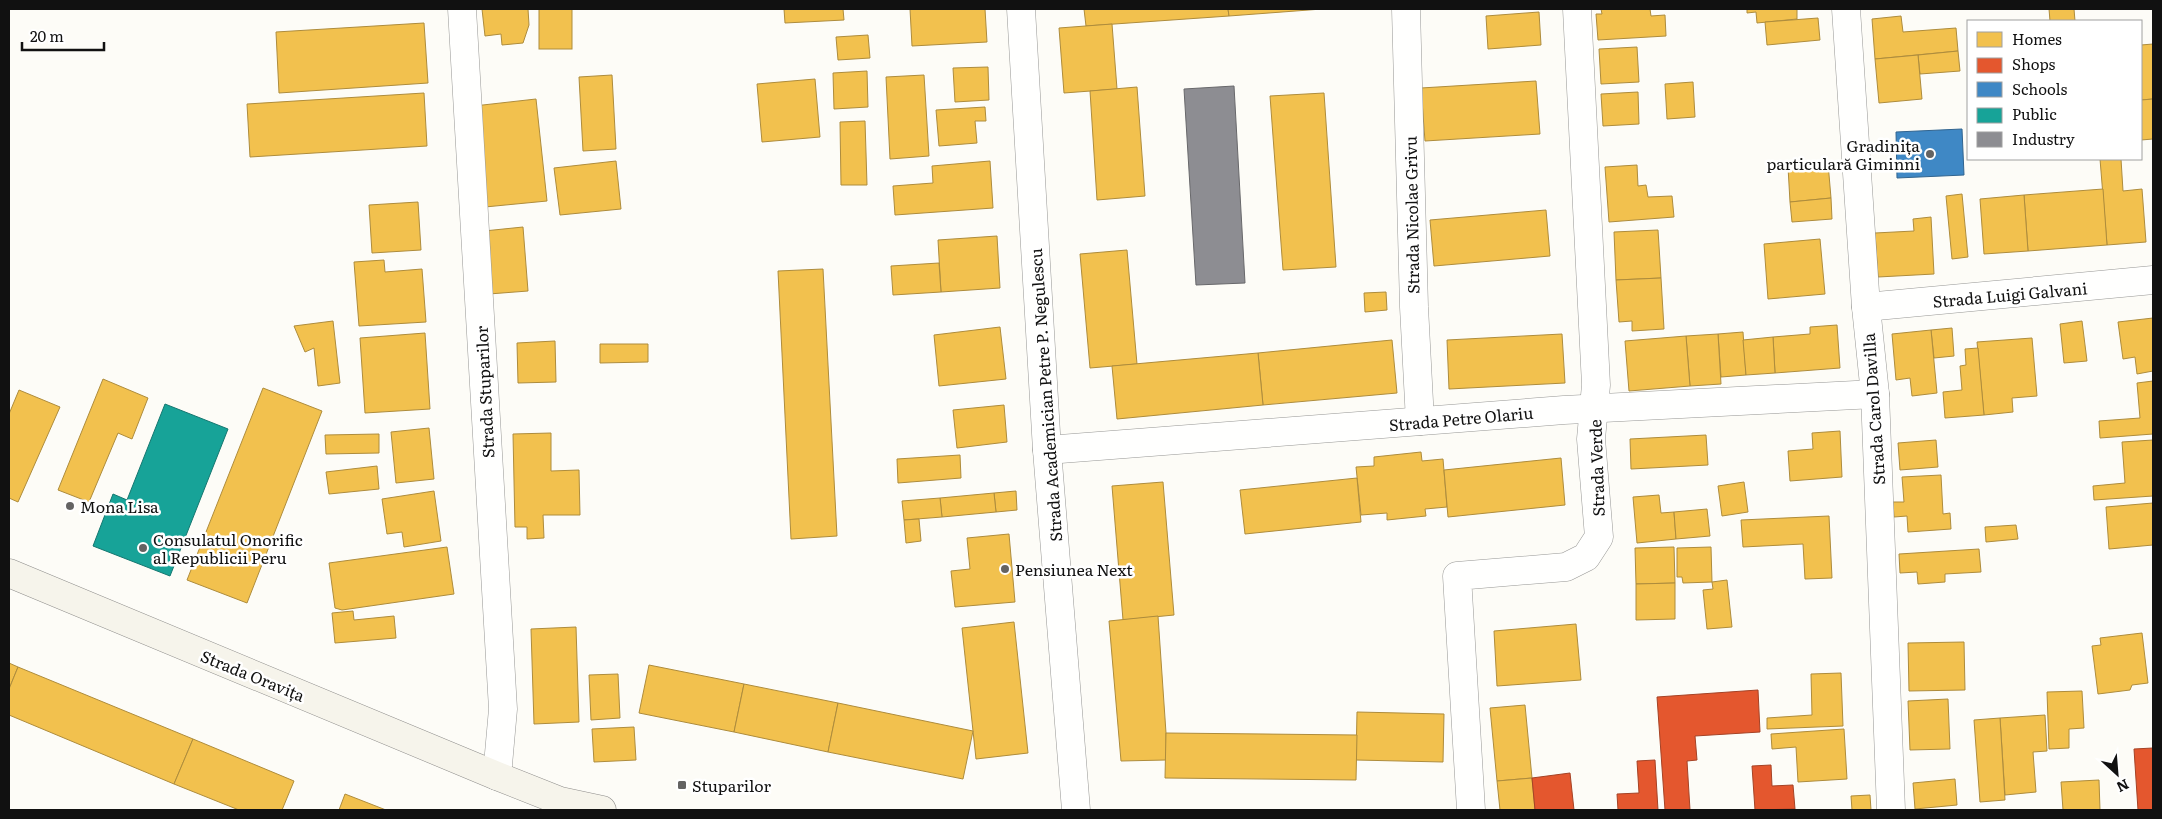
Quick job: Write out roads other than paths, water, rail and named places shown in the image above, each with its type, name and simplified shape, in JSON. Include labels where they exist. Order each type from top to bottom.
[{"type":"main road","name":"Strada Oravița","points":[[9,573],[497,776],[560,806],[602,810]]},
{"type":"street","name":"Strada Stuparilor","points":[[462,9],[503,709],[497,776]]},
{"type":"street","name":"Strada Academician Petre P. Negulescu","points":[[1022,9],[1047,450],[1076,810]]},
{"type":"street","name":"Strada Nicolae Grivu","points":[[1406,9],[1414,308],[1420,421]]},
{"type":"street","name":"Strada Verde","points":[[1471,810],[1457,576],[1566,566],[1586,557],[1599,537],[1591,439],[1596,385],[1577,9]]},
{"type":"street","name":"Strada Carol Davilla","points":[[1846,9],[1866,307],[1875,394],[1891,810]]},
{"type":"street","name":"Strada Luigi Galvani","points":[[1866,307],[2153,280]]},
{"type":"street","name":"Strada Petre Olariu","points":[[1047,450],[1594,408],[1875,394]]},
{"type":"place","name":"Gradinița particulară Giminni","points":[[1930,154]]},
{"type":"place","name":"Mona Lisa","points":[[70,506]]},
{"type":"place","name":"Consulatul Onorific al Republicii Peru","points":[[143,548]]},
{"type":"place","name":"Pensiunea Next","points":[[1005,569]]},
{"type":"place","name":"Stuparilor","points":[[682,785]]}]
